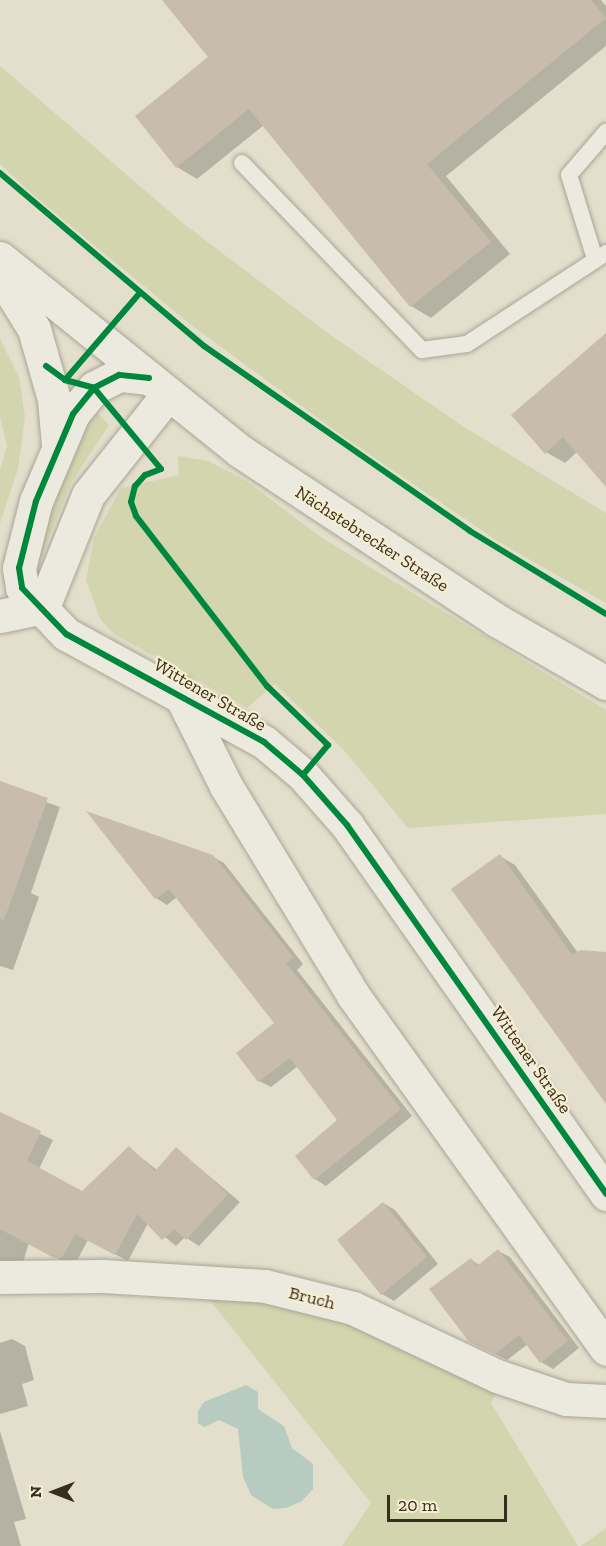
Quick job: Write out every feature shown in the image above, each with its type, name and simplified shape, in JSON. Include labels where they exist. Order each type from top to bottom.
[{"type":"street","points":[[0,258],[159,386],[88,495],[43,606],[0,616]]},
{"type":"street","name":"Wittener Straße","points":[[0,274],[34,329],[54,399],[58,451]]},
{"type":"street","name":"Wittener Straße","points":[[159,386],[119,375],[94,388],[73,414],[36,501],[19,568],[22,588],[43,606],[66,634],[179,692],[264,742],[303,775],[346,825],[606,1194]]},
{"type":"street","name":"Nächstebrecker Straße","points":[[159,386],[240,451],[355,530],[496,620],[606,683]]},
{"type":"street","name":"Wittener Straße","points":[[179,692],[226,786],[353,995],[605,1348]]},
{"type":"street","name":"Bruch","points":[[0,1277],[102,1276],[266,1286],[353,1308],[527,1386],[566,1399],[606,1401]]},
{"type":"lane","points":[[242,163],[422,350],[466,344],[601,256],[569,175],[606,132]]},
{"type":"green space","points":[[0,66],[184,224],[329,334],[464,427],[606,513],[606,603],[499,542],[341,435],[190,324],[32,194],[0,164]]},
{"type":"green space","points":[[0,339],[19,377],[25,417],[18,469],[0,523],[0,470],[7,446],[0,417]]},
{"type":"green space","points":[[97,412],[109,425],[70,485],[40,560],[35,564],[29,561],[75,436]]},
{"type":"green space","points":[[178,456],[208,461],[245,480],[322,538],[606,710],[606,814],[408,828],[343,749],[275,684],[247,708],[114,634],[100,619],[86,580],[94,538],[121,488],[179,475]]},
{"type":"green space","points":[[208,1298],[277,1303],[332,1318],[499,1390],[491,1403],[578,1546],[342,1546],[371,1503]]},
{"type":"green space","points":[[606,1528],[606,1546],[581,1546]]},
{"type":"shaded area","points":[[246,1385],[258,1392],[258,1409],[284,1426],[292,1448],[313,1464],[313,1489],[302,1501],[286,1508],[273,1509],[251,1495],[243,1477],[238,1429],[219,1420],[204,1427],[198,1423],[198,1411],[204,1402]]},
{"type":"building","points":[[162,0],[591,0],[606,18],[427,164],[491,242],[410,307],[249,109],[176,168],[135,116],[208,57]]},
{"type":"building","points":[[606,333],[606,487],[563,437],[545,454],[511,415]]},
{"type":"building","points":[[0,781],[48,798],[4,920],[0,919]]},
{"type":"building","points":[[86,811],[213,855],[293,957],[286,963],[401,1109],[314,1180],[295,1156],[337,1120],[290,1058],[258,1082],[236,1053],[274,1023],[169,889],[155,899]]},
{"type":"building","points":[[500,854],[572,955],[580,950],[606,952],[606,1104],[451,889]]},
{"type":"building","points":[[0,1112],[41,1131],[27,1161],[82,1191],[129,1146],[155,1171],[176,1147],[228,1194],[186,1240],[174,1229],[162,1240],[137,1214],[115,1255],[75,1234],[62,1258],[54,1258],[0,1229]]},
{"type":"building","points":[[383,1202],[427,1257],[381,1295],[337,1240]]},
{"type":"building","points":[[498,1249],[568,1341],[540,1363],[519,1335],[495,1354],[469,1342],[429,1289],[471,1258],[477,1266]]},
{"type":"cycle path","points":[[0,173],[204,346],[470,531],[606,614]]},
{"type":"cycle path","points":[[65,380],[139,294]]},
{"type":"cycle path","points":[[46,366],[65,380],[94,388],[161,469],[145,475],[135,486],[131,502],[136,516],[267,686],[328,745],[303,775]]},
{"type":"cycle path","points":[[149,378],[119,375],[94,388],[73,414],[36,501],[19,568],[22,588],[66,634],[264,742],[303,775],[347,825],[606,1194]]}]
